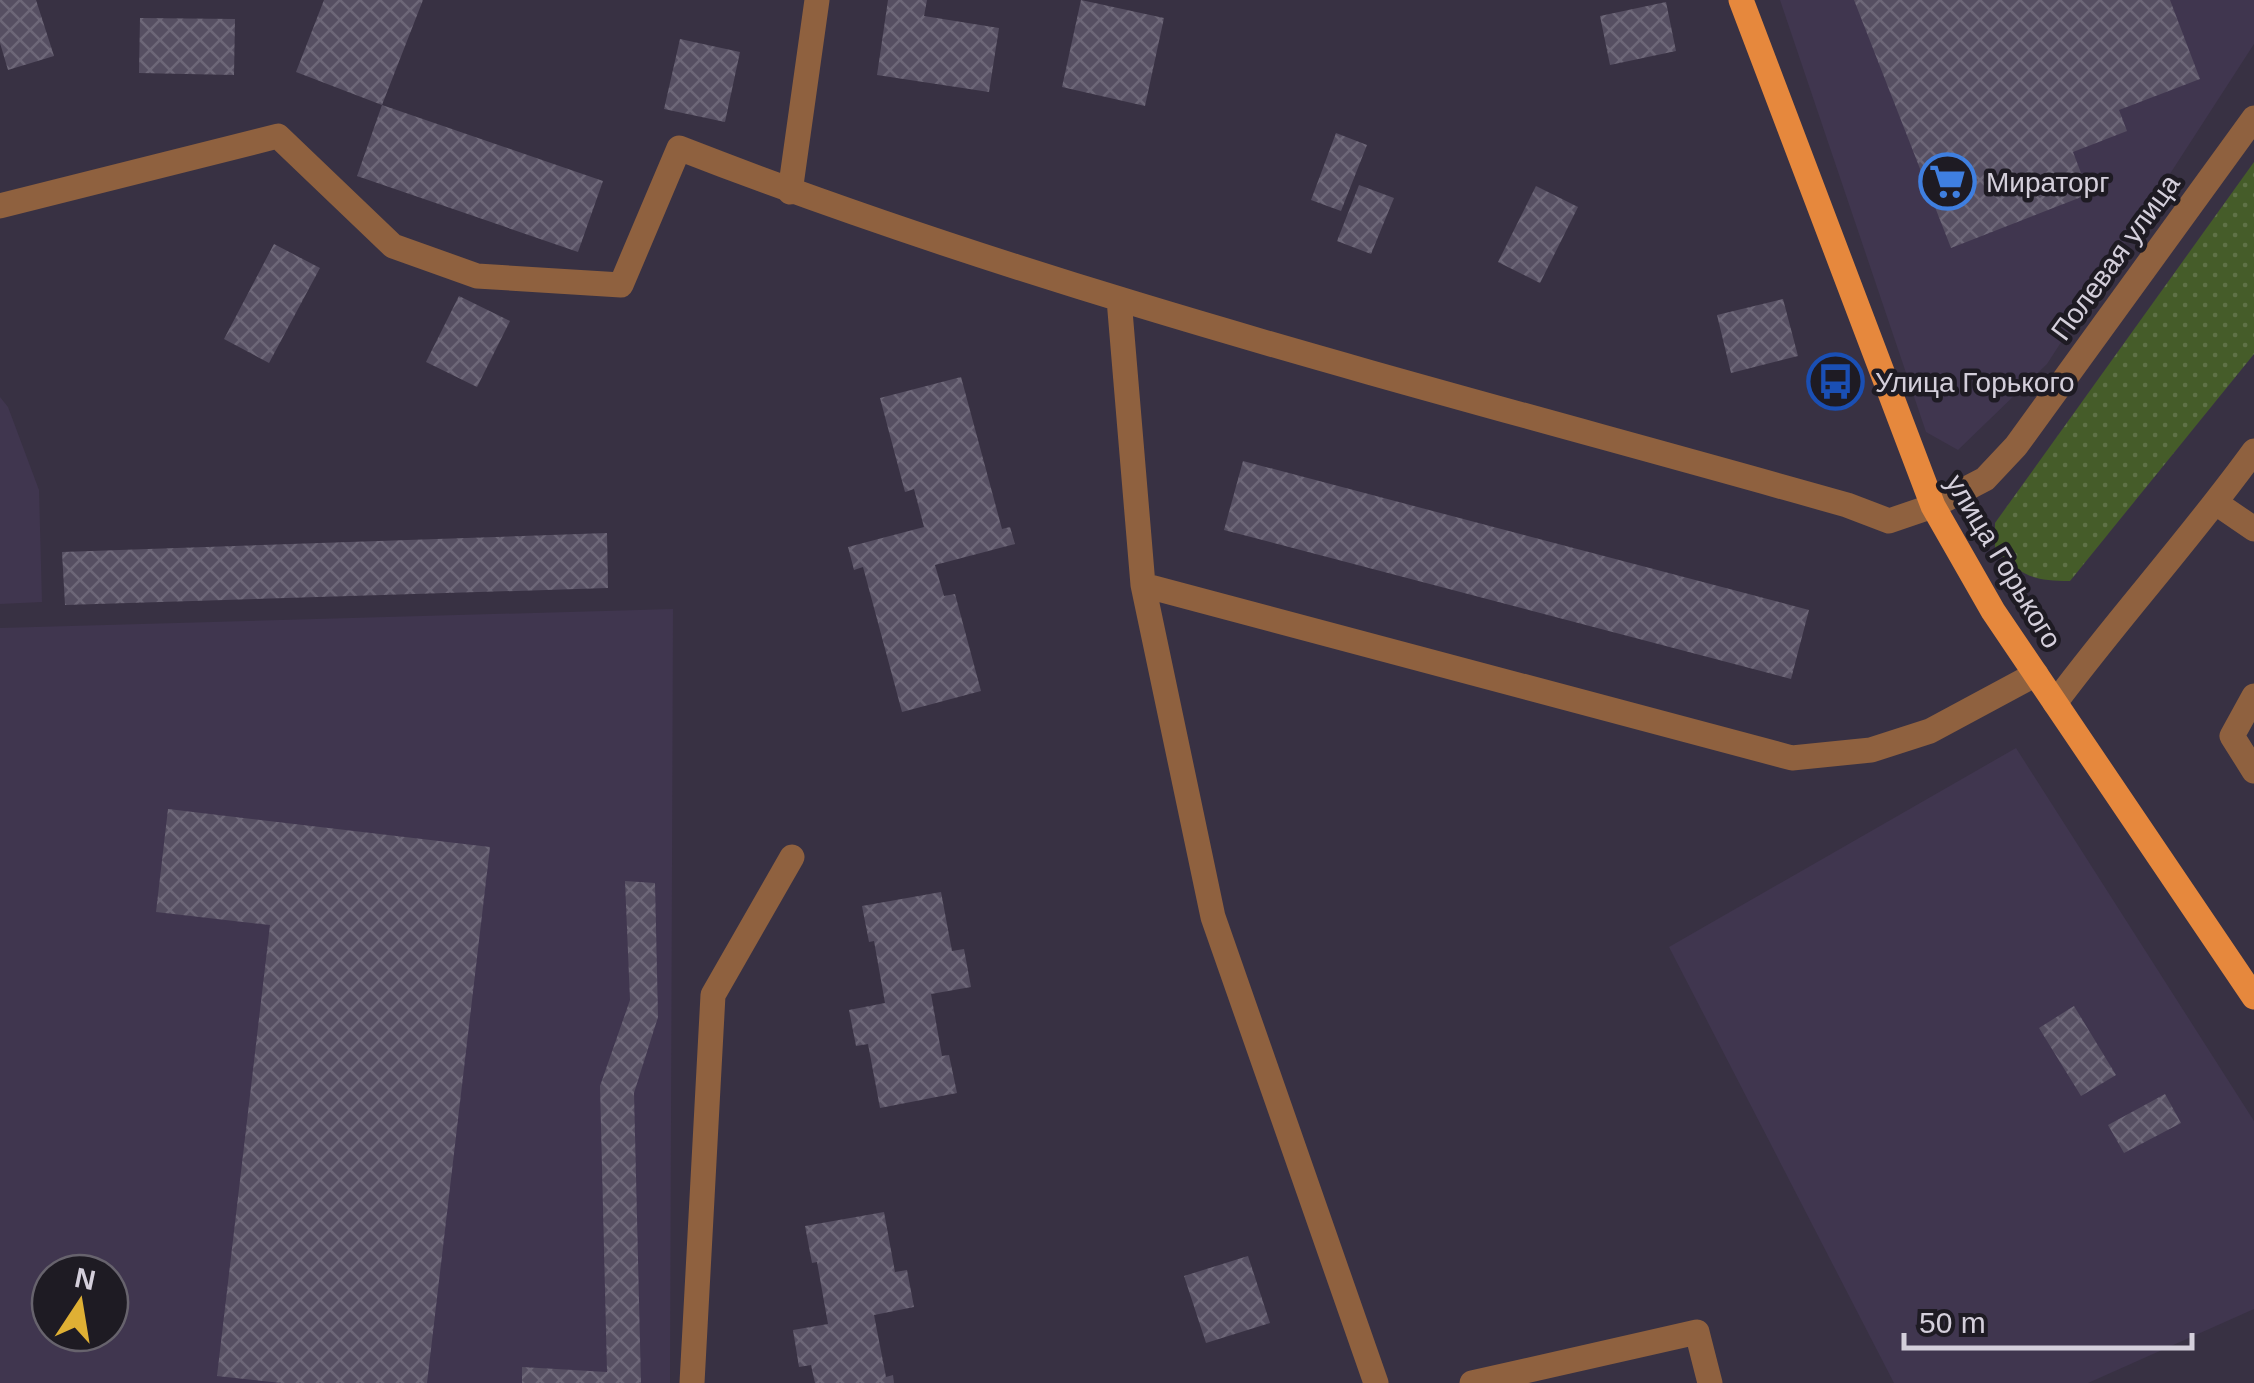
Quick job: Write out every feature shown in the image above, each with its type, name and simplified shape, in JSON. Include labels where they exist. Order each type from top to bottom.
[{"type":"main road","name":"улица Горького","points":[[1741,0],[1933,506],[1993,610],[2254,998]]},
{"type":"street","points":[[790,192],[817,0]]},
{"type":"street","name":"Полевая улица","points":[[0,206],[278,136],[393,246],[477,276],[621,285],[679,148],[790,192],[1045,278],[1828,500],[1890,521],[1933,506],[1984,480],[2016,446],[2254,118]]},
{"type":"street","points":[[1119,299],[1143,585],[1213,918],[1376,1383]]},
{"type":"street","points":[[2056,704],[2112,627],[2216,503],[2254,451]]},
{"type":"street","points":[[2216,503],[2254,529]]},
{"type":"street","points":[[1143,585],[1792,758],[1871,750],[1930,732],[2036,674]]},
{"type":"street","points":[[2254,696],[2232,736],[2254,771]]},
{"type":"street","points":[[692,1383],[713,994],[792,857]]},
{"type":"street","points":[[1472,1383],[1698,1332],[1710,1383]]},
{"type":"shaded area","points":[[1780,0],[2254,0],[2254,44],[2047,364],[1958,450],[1926,432]]},
{"type":"shaded area","points":[[0,397],[8,407],[39,490],[42,602],[0,604]]},
{"type":"shaded area","points":[[673,609],[670,1383],[0,1383],[0,628]]},
{"type":"shaded area","points":[[2016,748],[2254,1121],[2254,1309],[2088,1383],[1894,1383],[1669,947]]},
{"type":"green space","points":[[2254,162],[2254,354],[2070,581],[2046,580],[2021,571],[1995,549],[1995,523]]},
{"type":"building","points":[[0,0],[36,0],[54,56],[8,70],[0,43]]},
{"type":"building","points":[[324,0],[423,0],[382,105],[296,72]]},
{"type":"building","points":[[888,0],[927,0],[924,16],[999,28],[989,92],[877,75]]},
{"type":"building","points":[[1081,0],[1164,18],[1145,106],[1062,87]]},
{"type":"building","points":[[1854,0],[2170,0],[2200,79],[2119,110],[2127,131],[2073,152],[2089,194],[1951,248]]},
{"type":"building","points":[[1666,2],[1676,51],[1610,65],[1600,16]]},
{"type":"building","points":[[140,18],[235,19],[234,75],[139,73]]},
{"type":"building","points":[[680,39],[740,52],[725,122],[664,109]]},
{"type":"building","points":[[382,105],[603,181],[578,252],[357,176]]},
{"type":"building","points":[[1336,133],[1367,145],[1341,211],[1311,200]]},
{"type":"building","points":[[1359,185],[1394,198],[1371,254],[1337,241]]},
{"type":"building","points":[[1536,186],[1578,207],[1540,283],[1498,262]]},
{"type":"building","points":[[274,244],[320,268],[269,363],[224,339]]},
{"type":"building","points":[[459,296],[510,321],[477,387],[426,362]]},
{"type":"building","points":[[1783,299],[1798,356],[1731,373],[1717,315]]},
{"type":"building","points":[[961,377],[1002,529],[1010,527],[1015,544],[935,565],[944,596],[955,594],[981,691],[902,712],[863,567],[854,570],[848,547],[924,527],[914,489],[905,492],[880,398]]},
{"type":"building","points":[[1243,461],[1809,610],[1791,679],[1224,530]]},
{"type":"building","points":[[607,533],[608,588],[65,605],[62,552]]},
{"type":"building","points":[[168,809],[490,847],[427,1383],[281,1383],[217,1376],[270,925],[156,912]]},
{"type":"building","points":[[625,881],[655,883],[658,1017],[634,1093],[641,1383],[522,1383],[522,1367],[607,1372],[600,1086],[630,1000]]},
{"type":"building","points":[[941,892],[952,951],[964,949],[971,987],[931,994],[942,1056],[949,1055],[957,1093],[880,1108],[868,1044],[856,1046],[849,1010],[885,1003],[874,941],[869,942],[862,906]]},
{"type":"building","points":[[2074,1006],[2116,1075],[2081,1096],[2039,1028]]},
{"type":"building","points":[[2165,1094],[2181,1123],[2124,1153],[2108,1125]]},
{"type":"building","points":[[884,1212],[895,1272],[907,1270],[914,1307],[874,1315],[886,1377],[893,1375],[894,1383],[815,1383],[811,1365],[799,1367],[793,1330],[828,1324],[817,1262],[812,1263],[805,1226]]},
{"type":"building","points":[[1248,1256],[1270,1323],[1206,1343],[1184,1276]]},
{"type":"place","name":"Мираторг","points":[[1947,182]]},
{"type":"place","name":"Улица Горького","points":[[1836,382]]}]
